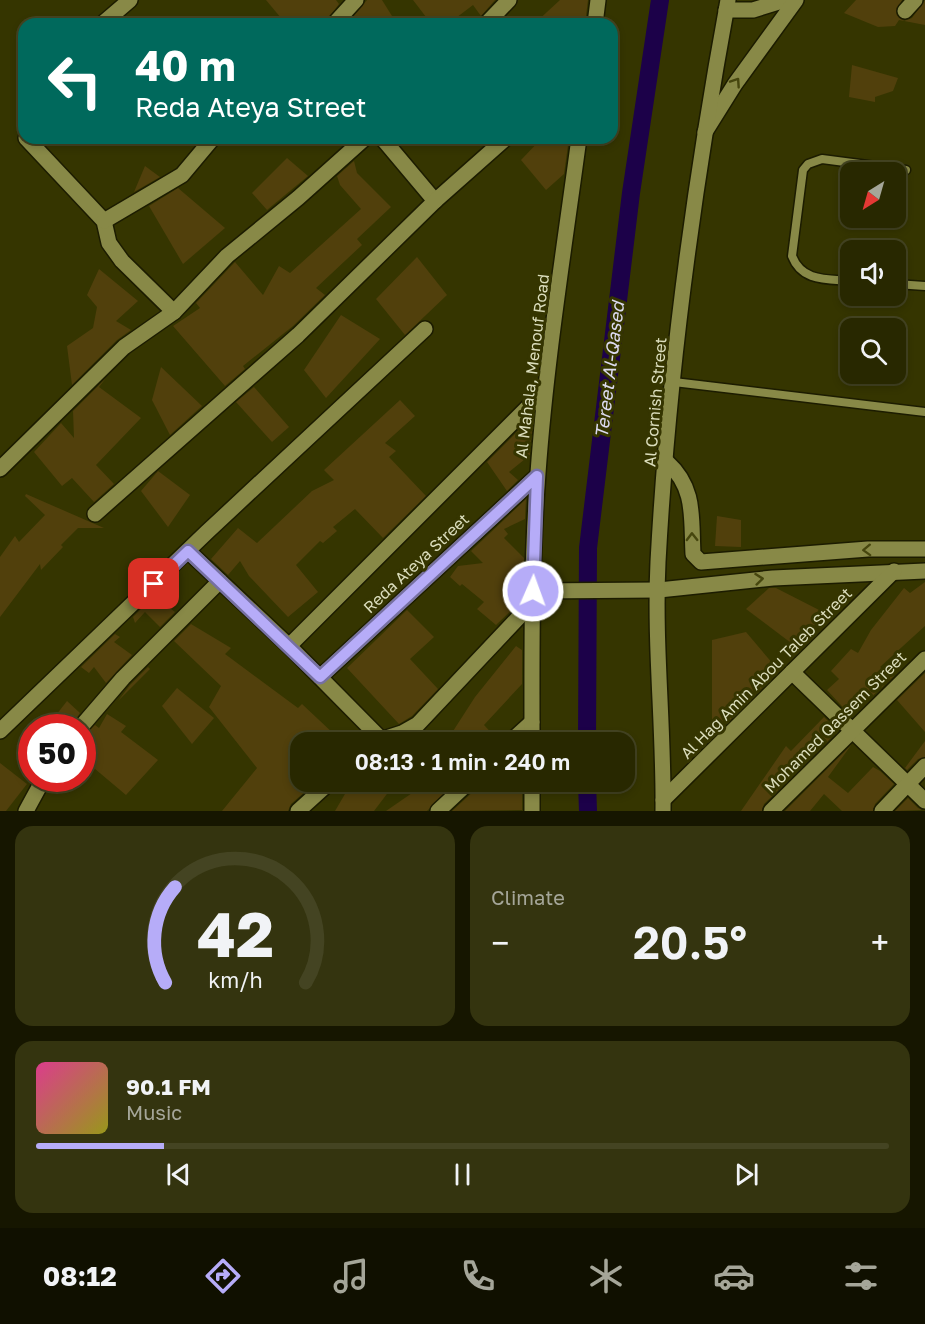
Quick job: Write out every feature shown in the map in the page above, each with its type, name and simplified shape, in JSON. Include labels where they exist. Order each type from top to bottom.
[{"type":"street","points":[[109,18],[130,0]]},
{"type":"street","points":[[340,18],[356,0]]},
{"type":"street","points":[[492,18],[509,0]]},
{"type":"street","points":[[596,18],[598,0]]},
{"type":"street","points":[[727,5],[753,10],[785,0]]},
{"type":"street","points":[[705,132],[735,84],[796,0]]},
{"type":"street","name":"Al Cornish Street","points":[[663,805],[658,563],[683,295],[705,132],[727,5]]},
{"type":"street","points":[[32,144],[104,221],[109,243],[122,261],[174,312]]},
{"type":"street","points":[[104,221],[182,175],[208,144]]},
{"type":"street","points":[[0,469],[124,347],[174,312],[227,256],[298,198],[358,144]]},
{"type":"street","points":[[387,144],[435,201]]},
{"type":"street","points":[[95,514],[298,335],[435,201],[499,144]]},
{"type":"street","name":"Al Mahala, Menouf Road","points":[[532,732],[537,476],[545,390],[578,144]]},
{"type":"street","points":[[0,731],[425,329]]},
{"type":"street","points":[[289,646],[545,390]]},
{"type":"street","points":[[667,462],[683,479],[688,489],[692,502],[693,554],[701,562],[868,549],[925,549]]},
{"type":"street","name":"Reda Ateya Street","points":[[320,677],[537,476]]},
{"type":"street","points":[[188,551],[320,677],[369,732]]},
{"type":"street","points":[[404,732],[418,724],[533,596],[659,590],[773,578],[925,571]]},
{"type":"street","name":"Al Hag Amin Abou Taleb Street","points":[[663,805],[792,672],[894,572]]},
{"type":"street","points":[[92,714],[123,678],[220,581]]},
{"type":"street","name":"Mohamed Qassem Street","points":[[771,811],[925,659]]},
{"type":"street","points":[[792,672],[925,801]]},
{"type":"street","points":[[521,732],[532,722]]},
{"type":"street","points":[[882,811],[925,766]]},
{"type":"street","points":[[26,811],[36,792]]},
{"type":"street","points":[[298,811],[319,792]]},
{"type":"street","points":[[438,811],[458,792]]},
{"type":"street","points":[[532,792],[532,811]]},
{"type":"lane","points":[[840,279],[810,277],[795,265],[792,256],[804,170],[808,164],[822,159],[845,162]]},
{"type":"lane","points":[[906,285],[925,286]]},
{"type":"lane","points":[[674,382],[925,412]]},
{"type":"building","points":[[266,0],[336,0],[339,4],[328,18],[281,18]]},
{"type":"building","points":[[367,0],[382,0],[393,18],[352,18]]},
{"type":"building","points":[[413,0],[495,0],[481,16],[473,5],[456,18],[426,17]]},
{"type":"building","points":[[560,0],[588,0],[586,18],[540,18]]},
{"type":"building","points":[[856,0],[902,0],[896,13],[904,21],[899,20],[895,26],[878,27],[844,13]]},
{"type":"building","points":[[925,0],[925,25],[904,21],[912,18]]},
{"type":"building","points":[[852,65],[898,78],[893,91],[875,97],[875,102],[849,97]]},
{"type":"building","points":[[536,144],[568,144],[564,174],[546,190],[521,160]]},
{"type":"building","points":[[287,158],[308,176],[267,210],[252,193]]},
{"type":"building","points":[[354,161],[357,173],[391,207],[357,239],[362,245],[316,288],[325,295],[293,326],[243,366],[245,369],[225,386],[173,326],[200,308],[196,303],[235,262],[263,295],[279,266],[290,273],[361,209],[340,185],[337,176]]},
{"type":"building","points":[[145,166],[160,177],[134,192]]},
{"type":"building","points":[[178,188],[225,228],[183,264],[149,206]]},
{"type":"building","points":[[417,257],[447,295],[405,335],[376,299]]},
{"type":"building","points":[[99,269],[138,301],[116,321],[131,330],[117,340],[72,385],[67,346],[93,328],[97,307],[87,295]]},
{"type":"building","points":[[341,315],[380,339],[326,398],[304,370]]},
{"type":"building","points":[[161,367],[202,406],[170,435],[152,400]]},
{"type":"building","points":[[106,378],[99,387],[141,418],[96,465],[114,484],[94,502],[72,478],[62,486],[34,452],[61,423],[74,438],[73,411]]},
{"type":"building","points":[[254,387],[289,427],[272,442],[236,402]]},
{"type":"building","points":[[400,400],[415,416],[385,443],[396,451],[389,457],[426,496],[383,538],[355,509],[333,527],[337,531],[323,543],[320,541],[296,565],[318,592],[288,617],[249,576],[240,561],[228,575],[211,559],[238,528],[257,543],[312,491],[334,480],[324,470]]},
{"type":"building","points":[[533,416],[530,455],[509,472],[518,480],[507,491],[487,462]]},
{"type":"building","points":[[158,471],[190,495],[168,527],[141,491]]},
{"type":"building","points":[[26,494],[104,528],[78,528],[41,570],[40,564],[0,617],[0,557],[15,536],[19,542],[45,515],[25,496]]},
{"type":"building","points":[[526,499],[525,519],[504,529],[508,534],[504,538],[524,558],[523,599],[496,625],[477,609],[484,602],[450,577],[458,566],[483,563],[471,551]]},
{"type":"building","points":[[717,516],[741,520],[741,547],[715,546]]},
{"type":"building","points":[[925,582],[925,626],[880,667],[894,676],[851,716],[827,690],[839,679],[831,671],[851,649],[858,653],[871,630],[904,588],[910,593]]},
{"type":"building","points":[[769,588],[776,588],[823,612],[799,649],[746,609]]},
{"type":"building","points":[[154,596],[175,612],[160,627],[145,612],[135,623],[133,617]]},
{"type":"building","points":[[407,610],[434,637],[410,659],[438,689],[412,716],[399,724],[347,668]]},
{"type":"building","points":[[191,624],[231,648],[225,654],[298,708],[302,704],[332,732],[290,732],[290,792],[305,792],[291,804],[288,811],[222,811],[257,768],[209,707],[221,686],[174,641]]},
{"type":"building","points":[[746,632],[779,671],[730,720],[712,729],[712,640]]},
{"type":"building","points":[[115,634],[120,637],[114,642],[132,655],[106,683],[94,667],[89,673],[81,667]]},
{"type":"building","points":[[516,646],[522,650],[522,684],[484,725],[491,732],[452,732],[475,697]]},
{"type":"building","points":[[148,667],[150,669],[118,701],[130,685]]},
{"type":"building","points":[[925,673],[925,732],[897,700]]},
{"type":"building","points":[[177,688],[214,718],[192,744],[162,706]]},
{"type":"building","points":[[67,701],[80,713],[79,714],[57,714]]},
{"type":"building","points":[[107,714],[126,726],[121,732],[158,760],[126,795],[96,770],[96,726],[99,728]]},
{"type":"building","points":[[824,717],[838,731],[764,804],[762,811],[741,811],[786,746],[791,751]]},
{"type":"building","points":[[925,741],[925,757],[918,759],[907,770],[905,768]]},
{"type":"building","points":[[852,744],[828,777],[848,793],[873,767],[880,771],[894,784],[875,804],[873,811],[842,811],[824,794],[810,811],[785,811]]},
{"type":"building","points":[[0,763],[18,777],[18,792],[21,792],[6,811],[0,811]]},
{"type":"building","points":[[346,792],[388,792],[374,811],[335,811]]},
{"type":"building","points":[[414,792],[445,792],[427,811],[386,811]]},
{"type":"building","points":[[473,792],[522,792],[522,810],[452,811]]},
{"type":"building","points":[[908,798],[918,808],[922,810],[895,811]]},
{"type":"waterway","name":"Tereet Al-Qased","points":[[587,732],[588,548],[631,193],[660,0]]},
{"type":"waterway","name":"Tereet Al-Qased","points":[[587,792],[588,811]]},
{"type":"route","points":[[154,584],[188,551],[320,677],[537,476],[533,591]]}]
